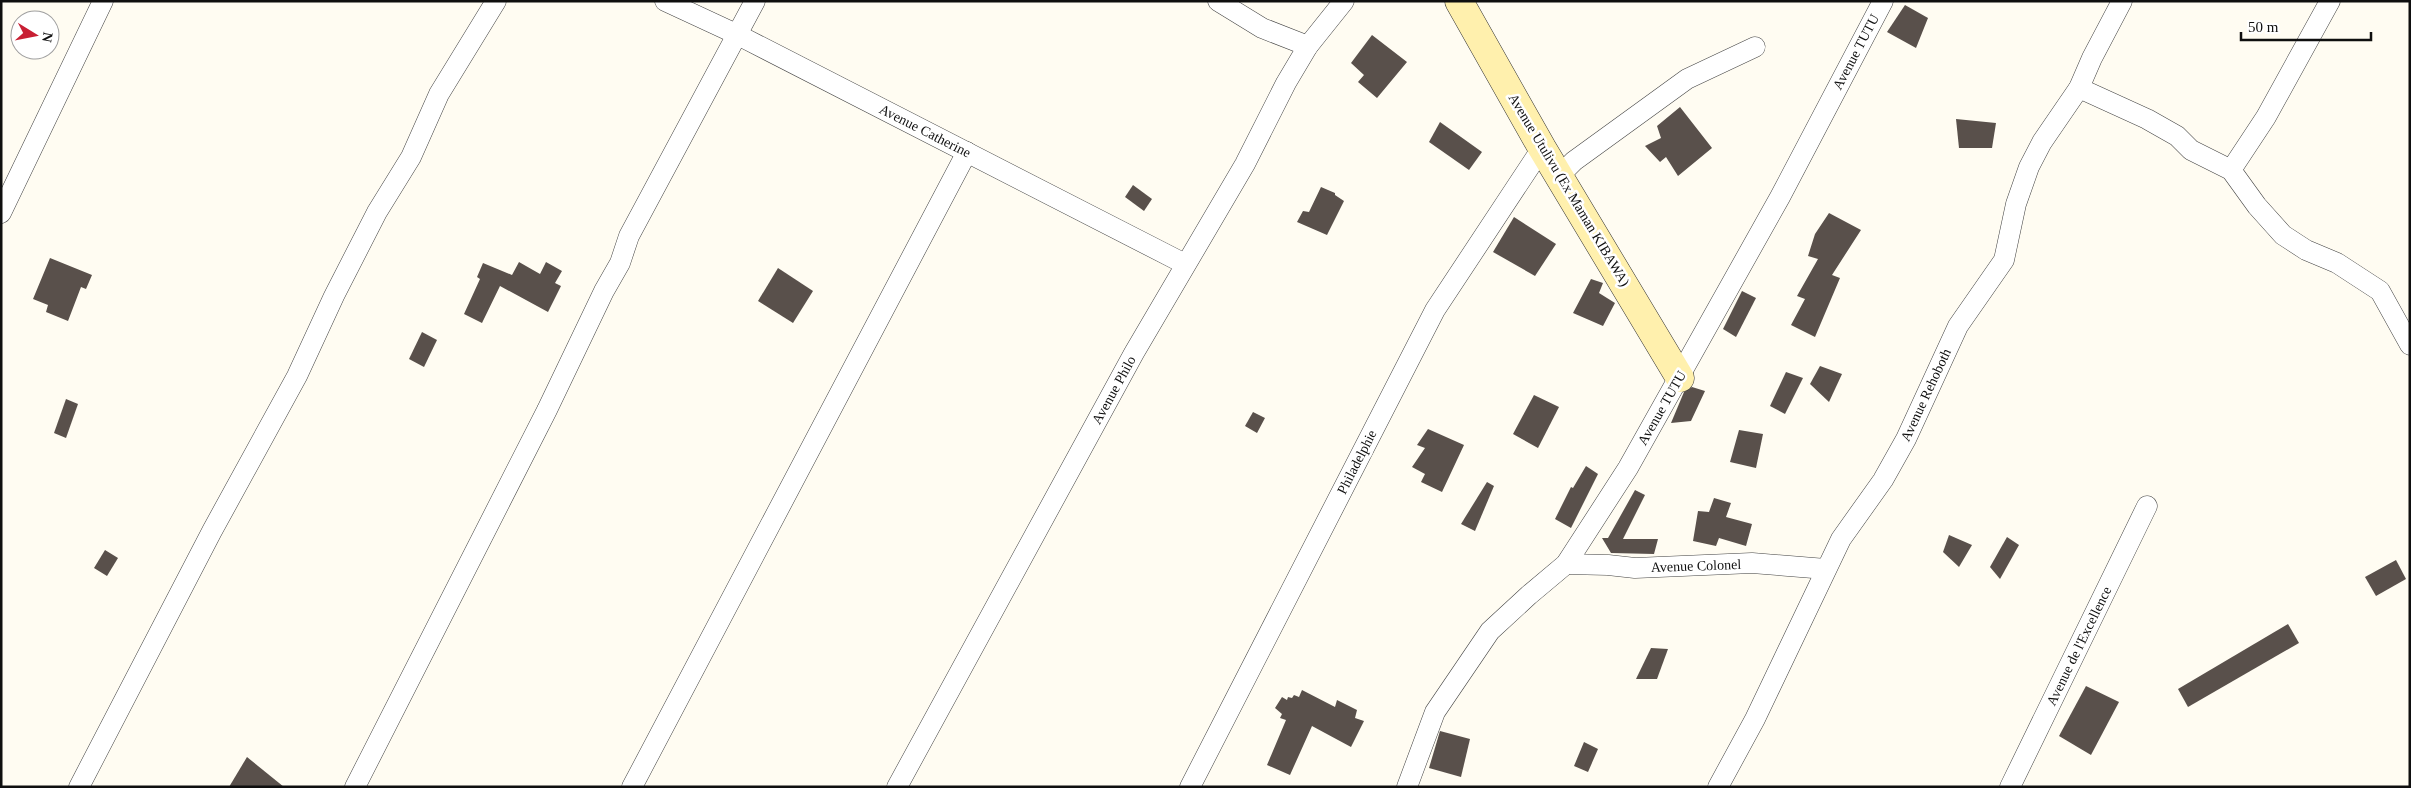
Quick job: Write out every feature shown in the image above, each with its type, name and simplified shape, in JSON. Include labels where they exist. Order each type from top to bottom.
[{"type":"street","points":[[1,213],[103,1]]},
{"type":"street","points":[[79,787],[225,506],[297,376],[334,296],[377,212],[410,157],[439,94],[496,1]]},
{"type":"street","name":"Avenue Catherine","points":[[665,1],[737,35],[1185,264]]},
{"type":"street","points":[[355,787],[546,410],[604,290],[620,263],[629,236],[755,1]]},
{"type":"street","points":[[1218,1],[1262,28],[1308,46]]},
{"type":"street","name":"Avenue Philo","points":[[897,787],[1134,353],[1245,164],[1308,46],[1344,1]]},
{"type":"street","name":"Avenue Utulivu (Ex Maman KIBAWA)","points":[[1460,1],[1542,148],[1680,378]]},
{"type":"street","name":"Avenue TUTU","points":[[1407,787],[1435,712],[1490,631],[1566,564],[1628,468],[1780,197],[1882,1]]},
{"type":"street","name":"Avenue Rehoboth","points":[[1718,787],[1755,719],[1841,539],[1883,480],[1906,439],[1958,326],[2004,260],[2016,204],[2028,167],[2042,142],[2079,88],[2092,58],[2122,1]]},
{"type":"street","points":[[2231,170],[2266,118],[2330,1]]},
{"type":"street","points":[[1559,176],[1574,161],[1687,79],[1756,47]]},
{"type":"street","points":[[2079,88],[2147,119],[2177,136],[2191,150],[2231,170],[2251,198],[2283,235],[2306,250],[2337,263],[2380,292],[2410,344]]},
{"type":"street","name":"Philadelphie","points":[[1190,787],[1435,310],[1542,148]]},
{"type":"street","points":[[632,787],[967,152]]},
{"type":"street","name":"Avenue de l'Excellence","points":[[2010,787],[2147,506]]},
{"type":"street","name":"Avenue Colonel","points":[[1566,564],[1635,568],[1752,564],[1826,569]]},
{"type":"building","points":[[1905,5],[1928,18],[1916,48],[1887,32]]},
{"type":"building","points":[[1372,35],[1407,62],[1377,98],[1358,82],[1364,75],[1351,63]]},
{"type":"building","points":[[1680,107],[1712,148],[1678,176],[1666,157],[1660,162],[1645,146],[1661,138],[1657,126]]},
{"type":"building","points":[[1956,119],[1996,123],[1992,148],[1959,148]]},
{"type":"building","points":[[1440,122],[1482,152],[1469,170],[1429,142]]},
{"type":"building","points":[[1133,185],[1152,199],[1144,211],[1125,197]]},
{"type":"building","points":[[1321,187],[1335,193],[1344,201],[1327,235],[1297,222],[1303,211],[1309,212]]},
{"type":"building","points":[[1829,213],[1861,230],[1832,275],[1840,278],[1815,337],[1791,325],[1805,299],[1797,296],[1818,259],[1808,256],[1815,234]]},
{"type":"building","points":[[1514,217],[1556,244],[1535,276],[1493,252]]},
{"type":"building","points":[[50,258],[92,275],[86,289],[81,287],[68,321],[46,312],[48,305],[33,299]]},
{"type":"building","points":[[519,262],[540,274],[546,262],[562,271],[555,283],[561,286],[548,312],[500,286],[482,323],[464,314],[480,279],[477,277],[483,263],[512,275]]},
{"type":"building","points":[[778,268],[813,291],[793,323],[758,301]]},
{"type":"building","points":[[1591,279],[1603,283],[1599,293],[1615,303],[1603,326],[1573,313]]},
{"type":"building","points":[[1742,291],[1756,298],[1736,337],[1723,329]]},
{"type":"building","points":[[422,332],[437,340],[424,367],[409,359]]},
{"type":"building","points":[[1820,366],[1842,374],[1829,402],[1810,384]]},
{"type":"building","points":[[1786,372],[1803,378],[1785,414],[1770,406]]},
{"type":"building","points":[[1692,387],[1705,391],[1691,421],[1671,423],[1684,392]]},
{"type":"building","points":[[1534,395],[1559,407],[1538,448],[1513,434]]},
{"type":"building","points":[[66,399],[78,404],[66,438],[54,433]]},
{"type":"building","points":[[1253,412],[1265,418],[1257,433],[1245,426]]},
{"type":"building","points":[[1428,429],[1464,445],[1442,492],[1421,482],[1425,474],[1412,467],[1425,448],[1417,445]]},
{"type":"building","points":[[1739,430],[1763,434],[1756,468],[1730,462]]},
{"type":"building","points":[[1586,466],[1598,474],[1571,528],[1555,519],[1571,487],[1573,488]]},
{"type":"building","points":[[1487,482],[1494,486],[1475,531],[1461,524]]},
{"type":"building","points":[[1635,490],[1645,495],[1623,539],[1658,539],[1654,554],[1611,553],[1602,538],[1608,538]]},
{"type":"building","points":[[1714,498],[1731,503],[1726,517],[1752,524],[1746,546],[1719,538],[1716,546],[1693,541],[1698,511],[1709,512]]},
{"type":"building","points":[[1949,535],[1972,545],[1959,567],[1943,552]]},
{"type":"building","points":[[2007,537],[2019,545],[2000,579],[1990,567]]},
{"type":"building","points":[[105,550],[118,558],[107,576],[94,568]]},
{"type":"building","points":[[2396,560],[2406,579],[2376,596],[2365,577]]},
{"type":"building","points":[[2288,624],[2299,643],[2188,707],[2178,689]]},
{"type":"building","points":[[1651,648],[1668,649],[1657,679],[1636,679]]},
{"type":"building","points":[[2086,686],[2119,702],[2091,755],[2059,736]]},
{"type":"building","points":[[1302,690],[1335,707],[1337,700],[1357,710],[1355,718],[1364,721],[1351,747],[1312,726],[1290,775],[1267,765],[1286,720],[1280,718],[1282,714],[1275,708],[1282,697],[1287,700],[1288,697],[1292,698],[1294,695],[1299,697]]},
{"type":"building","points":[[1440,731],[1470,739],[1461,777],[1429,768]]},
{"type":"building","points":[[1584,742],[1598,749],[1588,772],[1574,766]]},
{"type":"building","points":[[247,757],[284,787],[229,787]]}]
